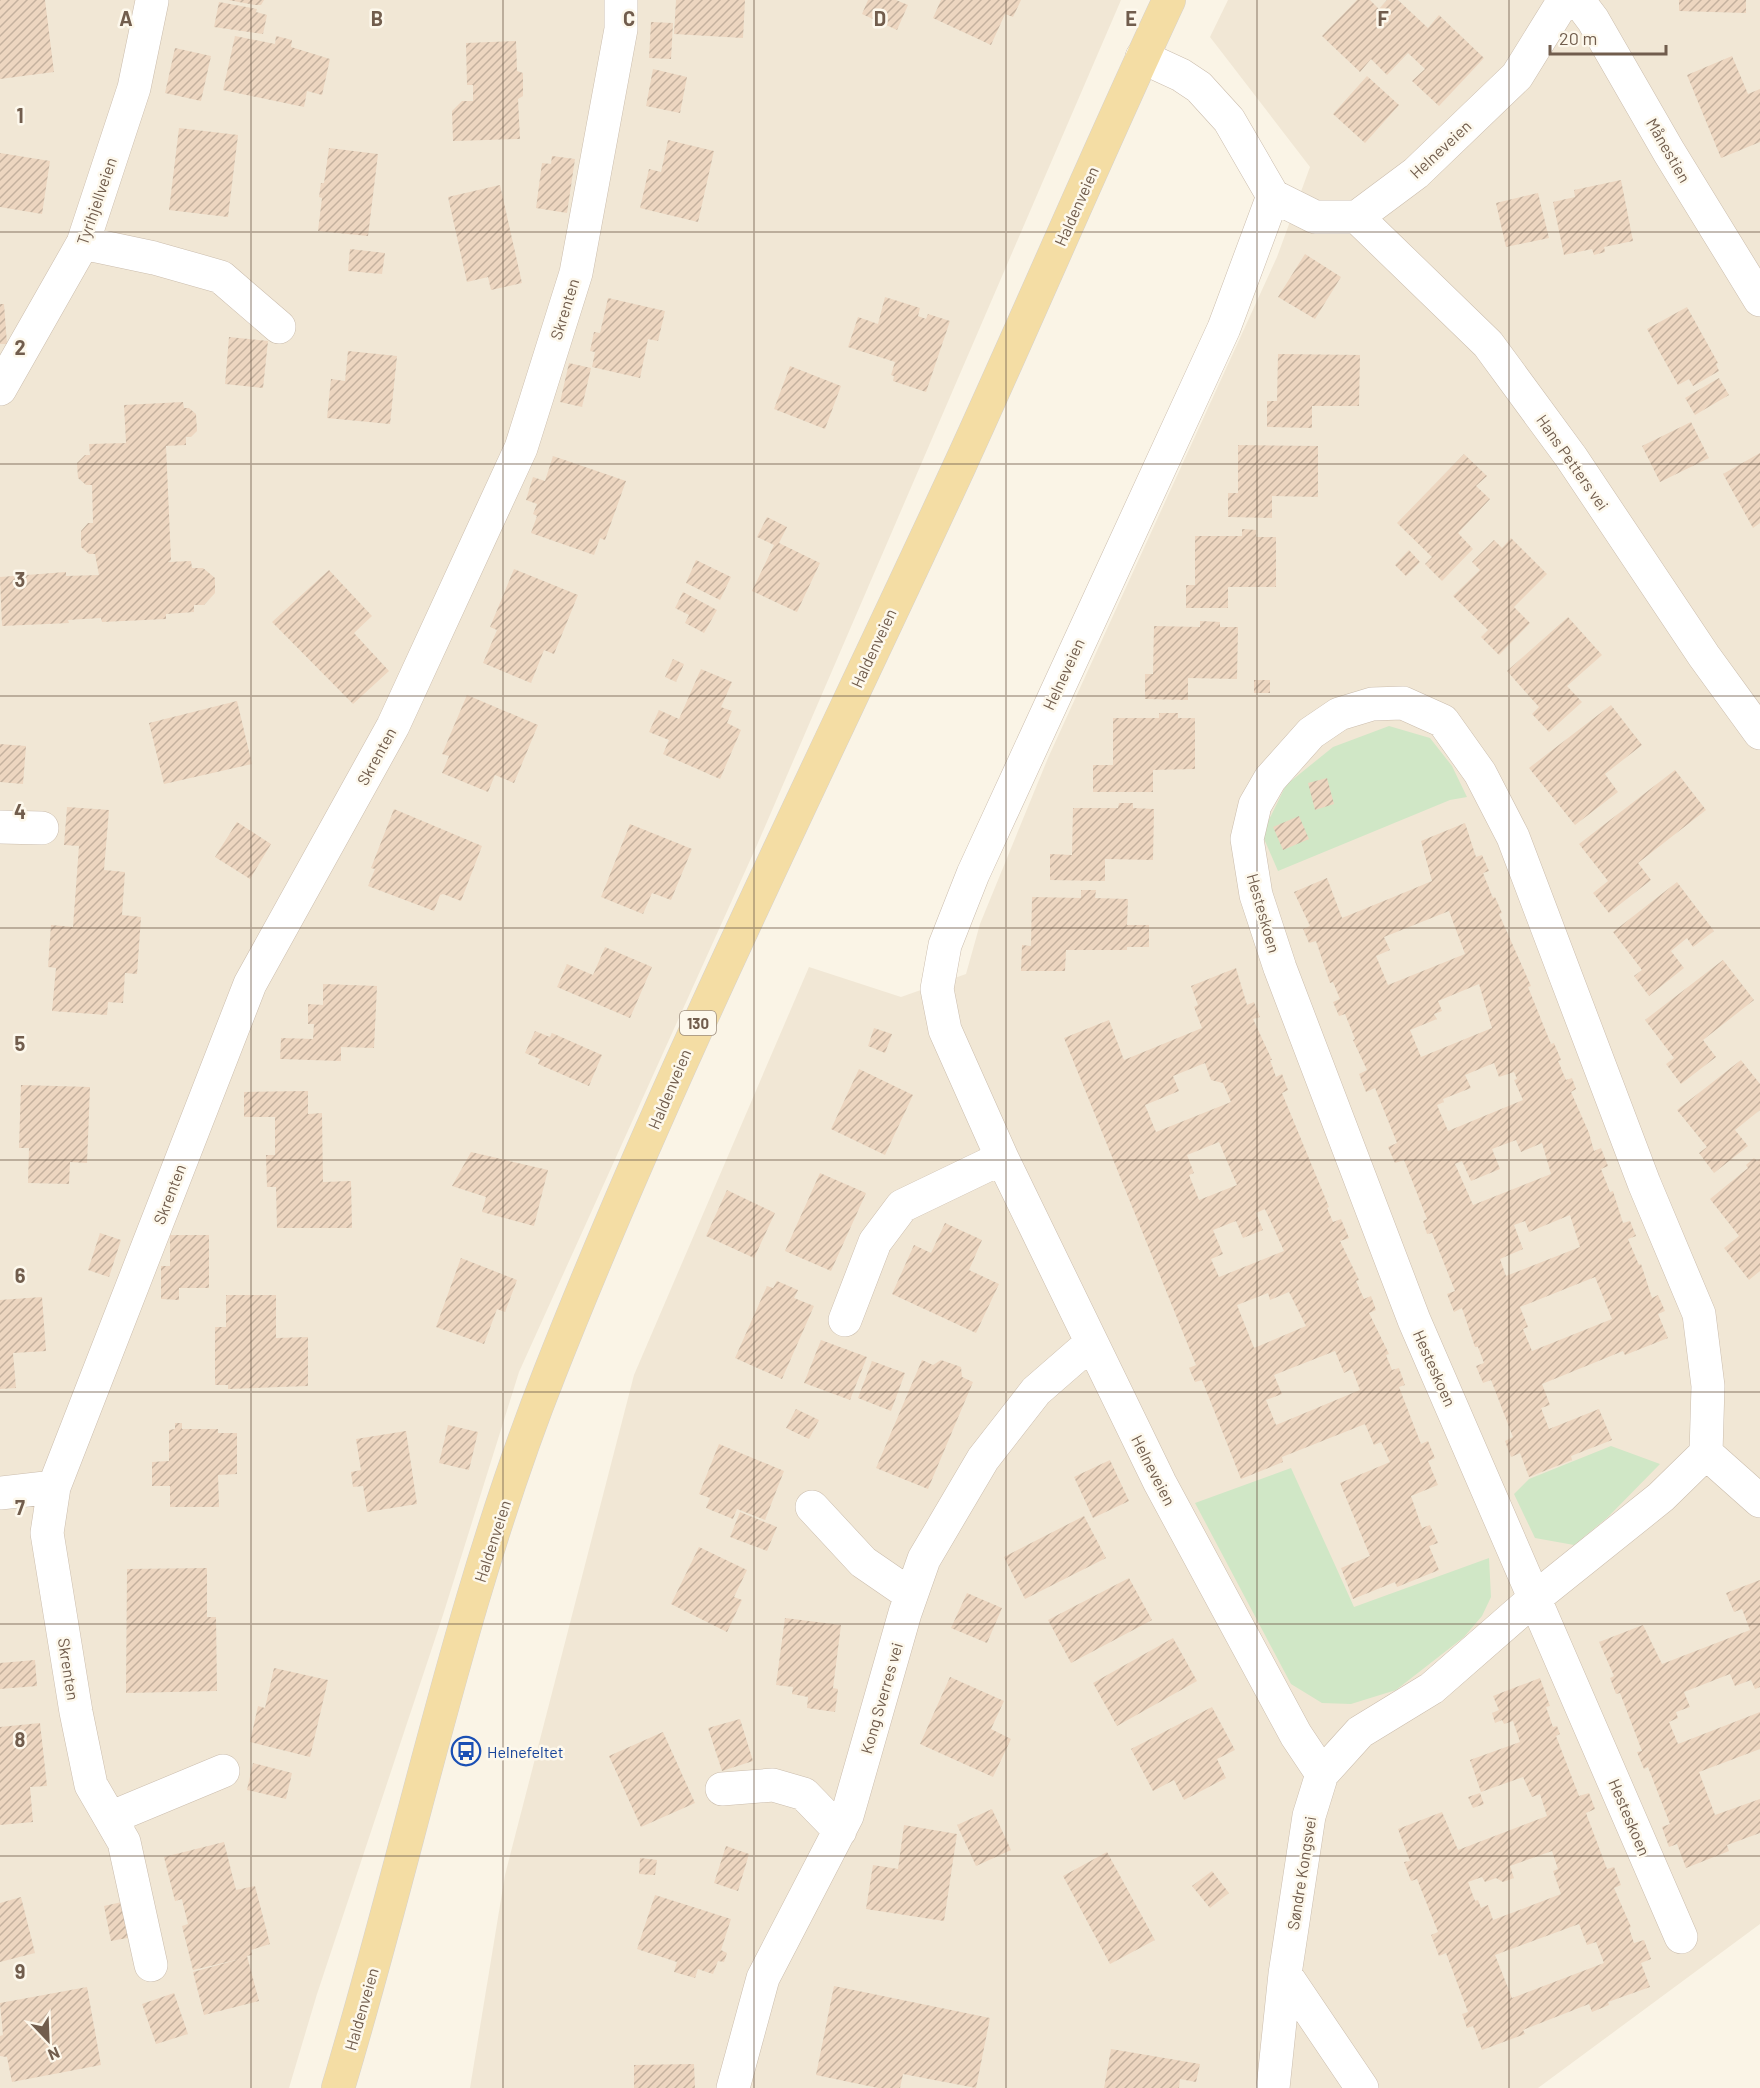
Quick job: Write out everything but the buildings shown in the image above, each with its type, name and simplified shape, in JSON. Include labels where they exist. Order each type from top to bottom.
[{"type":"main road","name":"Haldenveien","points":[[338,2088],[382,1939],[452,1665],[549,1375],[685,1052],[960,464],[1169,0]]},
{"type":"street","name":"Tyrihjellveien","points":[[0,389],[83,243],[134,88],[152,0]]},
{"type":"street","name":"Skrenten","points":[[151,1965],[117,1830],[91,1785],[76,1712],[47,1533],[54,1487],[250,984],[393,726],[522,448],[576,273],[621,29],[621,0]]},
{"type":"street","name":"Helneveien","points":[[1357,217],[1416,173],[1517,76],[1564,0]]},
{"type":"street","name":"Månestien","points":[[1578,0],[1598,29],[1669,152],[1760,300]]},
{"type":"street","points":[[1143,57],[1190,81],[1222,111],[1273,196],[1315,217],[1357,217]]},
{"type":"street","name":"Helneveien","points":[[1273,196],[1224,328],[973,874],[945,945],[937,989],[945,1030],[1002,1158],[1090,1344],[1228,1609],[1296,1735],[1322,1774]]},
{"type":"street","name":"Hans Petters vei","points":[[1357,217],[1488,344],[1571,457],[1704,656],[1760,733]]},
{"type":"street","points":[[83,243],[154,258],[220,278],[279,327]]},
{"type":"street","name":"Hesteskoen","points":[[1681,1937],[1414,1320],[1280,968],[1256,895],[1247,838],[1255,805],[1270,779],[1311,733],[1338,714],[1372,704],[1403,703],[1443,721],[1480,772],[1513,837],[1644,1183],[1699,1314],[1708,1386],[1706,1453]]},
{"type":"street","points":[[0,827],[42,828]]},
{"type":"street","points":[[845,1320],[875,1242],[902,1206],[1002,1158]]},
{"type":"street","name":"Kong Sverres vei","points":[[733,2088],[763,1978],[847,1816],[911,1595],[924,1559],[983,1459],[1036,1391],[1090,1344]]},
{"type":"street","points":[[1322,1774],[1360,1732],[1432,1688],[1535,1598],[1662,1497],[1706,1453],[1760,1500]]},
{"type":"street","points":[[0,1493],[54,1487]]},
{"type":"street","points":[[812,1507],[863,1562],[911,1595]]},
{"type":"street","points":[[117,1830],[223,1771]]},
{"type":"street","name":"Søndre Kongsvei","points":[[1273,2088],[1285,1974],[1309,1816],[1322,1774]]},
{"type":"street","points":[[722,1789],[773,1785],[804,1794],[840,1830]]},
{"type":"street","points":[[1285,1974],[1362,2088]]},
{"type":"shaded area","points":[[0,0],[1121,0],[757,845],[519,1372],[443,1615],[317,1994],[289,2088],[0,2088]]},
{"type":"shaded area","points":[[1228,0],[1760,0],[1760,1924],[1538,2088],[470,2088],[505,1875],[634,1375],[809,967],[901,997],[966,974],[980,924],[1048,758],[1277,257],[1310,167],[1210,37]]},
{"type":"green space","points":[[1389,726],[1430,738],[1452,766],[1467,797],[1450,800],[1278,871],[1262,834],[1286,785],[1333,747]]},
{"type":"green space","points":[[1611,1446],[1660,1464],[1608,1517],[1574,1545],[1535,1538],[1514,1494],[1529,1479]]},
{"type":"green space","points":[[1291,1468],[1354,1607],[1489,1558],[1491,1597],[1482,1616],[1464,1637],[1396,1690],[1351,1704],[1322,1703],[1291,1684],[1195,1503]]},
{"type":"place","name":"Helnefeltet","points":[[466,1751]]}]
